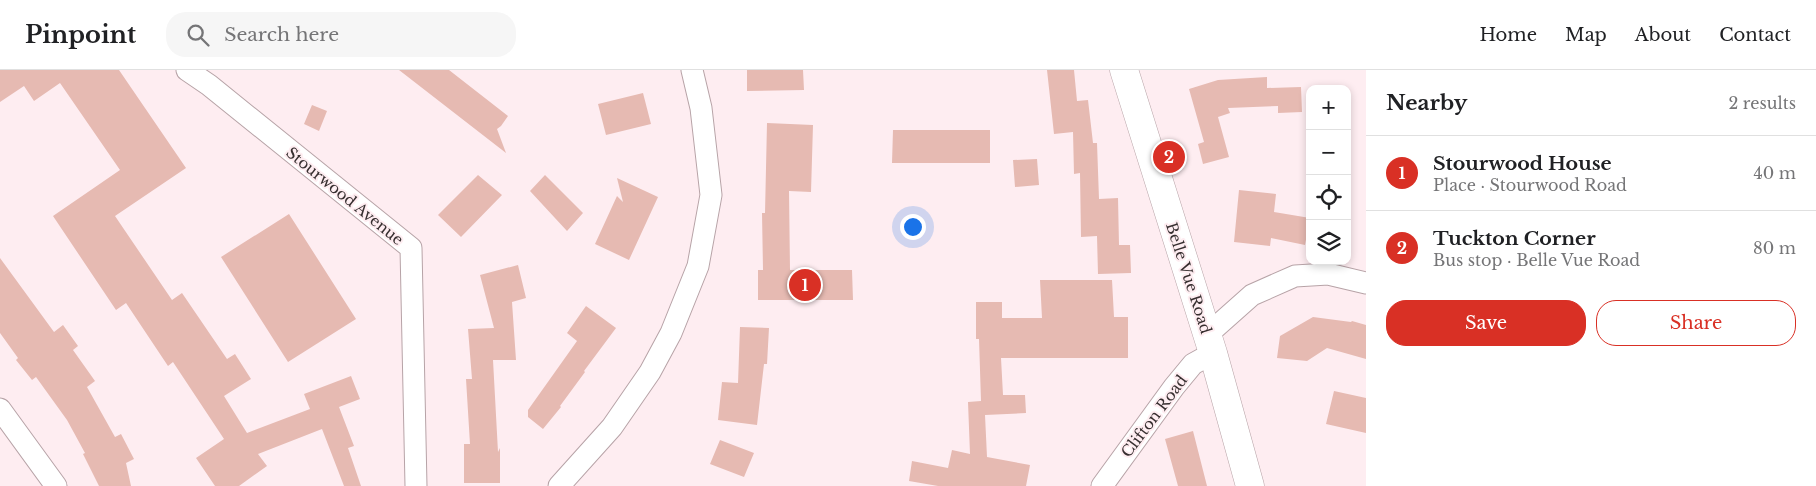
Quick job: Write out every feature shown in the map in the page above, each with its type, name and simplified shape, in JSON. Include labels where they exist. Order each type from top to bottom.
[{"type":"main road","name":"Belle Vue Road","points":[[1124,70],[1210,344],[1250,486]]},
{"type":"street","name":"Stourwood Avenue","points":[[187,70],[209,85],[411,248],[416,486]]},
{"type":"street","points":[[559,486],[612,428],[650,372],[671,333],[698,266],[711,194],[701,108],[692,70]]},
{"type":"street","name":"Clifton Road","points":[[1102,486],[1174,387],[1252,295],[1295,276],[1328,274],[1366,284]]},
{"type":"street","points":[[0,409],[56,486]]},
{"type":"building","points":[[0,70],[119,70],[186,168],[115,216],[172,300],[182,293],[227,359],[235,354],[251,379],[224,396],[247,433],[310,409],[304,394],[351,376],[360,399],[339,407],[354,446],[348,448],[361,486],[344,486],[322,429],[258,454],[267,466],[239,486],[215,486],[196,458],[224,439],[173,362],[168,366],[126,303],[116,310],[53,216],[120,170],[60,83],[34,101],[24,86],[0,102]]},
{"type":"building","points":[[399,70],[449,70],[508,116],[497,129],[506,153]]},
{"type":"building","points":[[747,70],[803,70],[804,90],[747,91]]},
{"type":"building","points":[[1047,70],[1074,70],[1077,101],[1088,100],[1093,143],[1097,143],[1099,199],[1118,198],[1119,245],[1130,245],[1131,273],[1098,274],[1097,236],[1081,237],[1080,173],[1074,174],[1073,132],[1054,134]]},
{"type":"building","points":[[1267,77],[1267,88],[1301,87],[1302,112],[1278,113],[1278,106],[1228,108],[1230,113],[1218,117],[1229,157],[1203,164],[1198,144],[1204,142],[1189,89],[1218,80]]},
{"type":"building","points":[[643,93],[651,124],[606,135],[598,104]]},
{"type":"building","points":[[312,105],[327,111],[319,131],[304,124]]},
{"type":"building","points":[[767,123],[813,125],[811,192],[789,191],[790,270],[852,270],[853,300],[758,300],[758,270],[763,270],[762,213],[765,213]]},
{"type":"building","points":[[893,130],[990,130],[990,163],[892,163]]},
{"type":"building","points":[[1037,159],[1039,185],[1015,187],[1013,160]]},
{"type":"building","points":[[478,175],[502,195],[461,237],[438,215]]},
{"type":"building","points":[[545,175],[583,213],[567,231],[530,191]]},
{"type":"building","points":[[617,178],[658,197],[629,260],[595,244],[617,196],[623,202]]},
{"type":"building","points":[[1239,190],[1276,194],[1274,212],[1306,217],[1305,245],[1271,238],[1270,246],[1234,242]]},
{"type":"building","points":[[289,214],[356,319],[288,362],[221,257]]},
{"type":"building","points":[[0,258],[54,332],[63,325],[78,346],[73,350],[95,381],[87,387],[115,437],[121,434],[134,459],[126,463],[131,486],[99,486],[83,454],[85,453],[67,420],[36,377],[32,380],[16,360],[18,358],[0,333]]},
{"type":"building","points":[[518,265],[526,298],[512,302],[516,360],[493,360],[498,452],[500,448],[500,483],[464,483],[464,444],[470,444],[466,379],[472,379],[468,329],[494,328],[480,275]]},
{"type":"building","points":[[1040,280],[1112,280],[1114,317],[1128,317],[1128,358],[1001,358],[1003,395],[1025,395],[1026,413],[985,415],[987,457],[1030,465],[1026,486],[938,486],[909,481],[912,461],[948,468],[952,450],[970,454],[968,402],[981,401],[979,339],[976,339],[976,302],[1002,302],[1002,318],[1042,318]]},
{"type":"building","points":[[586,306],[616,328],[584,371],[561,407],[543,429],[528,417],[528,410],[577,341],[567,333]]},
{"type":"building","points":[[1313,317],[1352,321],[1366,325],[1366,359],[1327,348],[1307,361],[1277,358],[1280,336]]},
{"type":"building","points":[[740,327],[769,328],[767,364],[764,364],[757,425],[718,420],[722,382],[738,383]]},
{"type":"building","points":[[1334,391],[1366,398],[1366,433],[1326,424]]},
{"type":"building","points":[[1193,431],[1207,486],[1178,486],[1165,439]]},
{"type":"building","points":[[720,440],[754,453],[744,477],[710,464]]},
{"type":"place","name":"Tuckton Corner","points":[[1169,157]]},
{"type":"place","name":"Stourwood House","points":[[805,285]]}]
